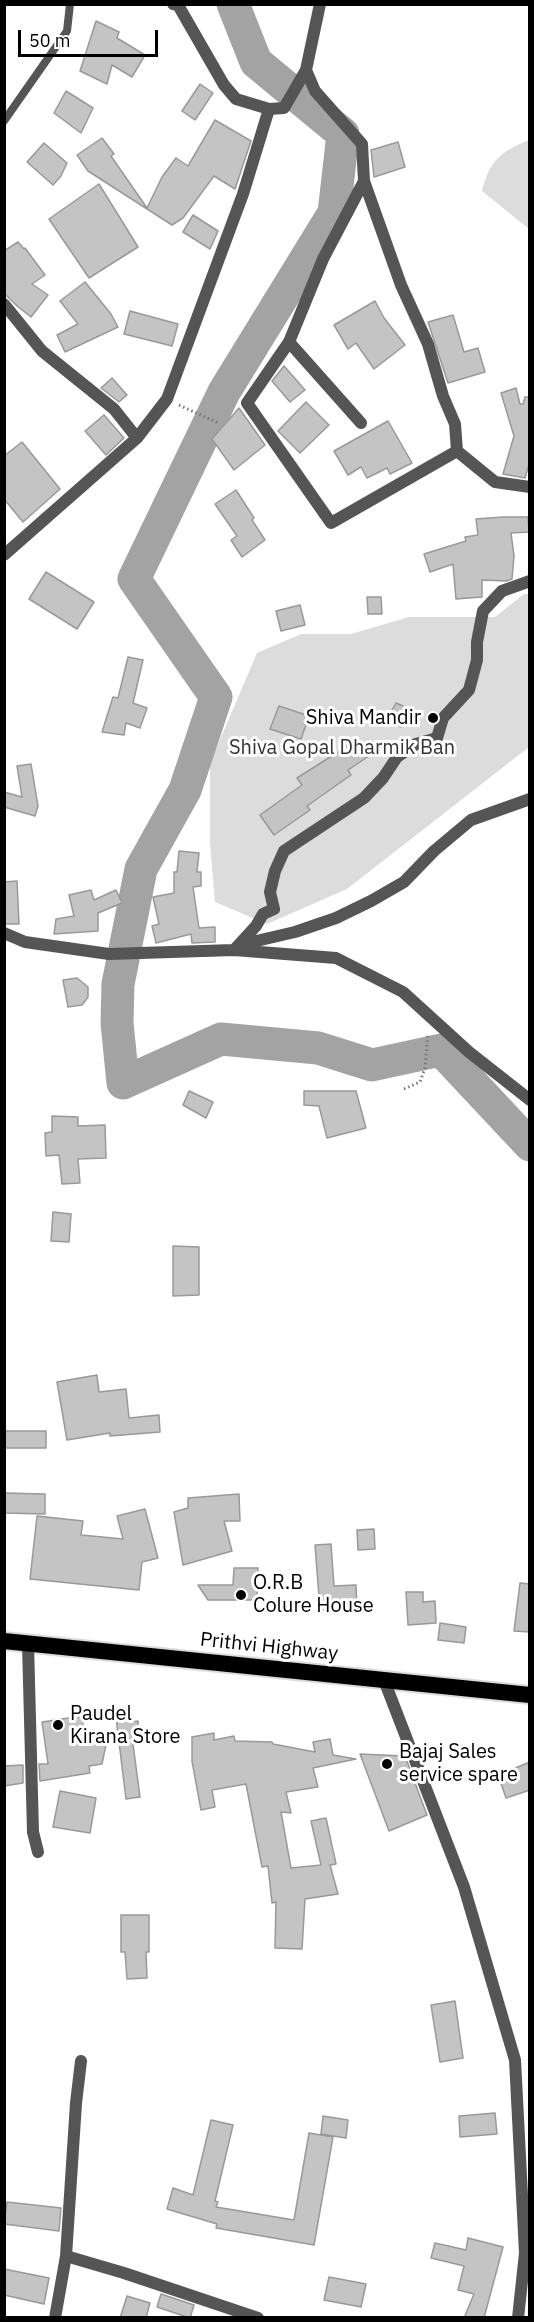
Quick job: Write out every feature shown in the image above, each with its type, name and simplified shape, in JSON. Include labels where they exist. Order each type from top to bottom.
[{"type":"highway","name":"Prithvi Highway","points":[[4,1641],[530,1695]]},
{"type":"street","points":[[173,4],[178,5],[224,85],[236,99],[268,109],[284,108],[306,70],[320,4]]},
{"type":"street","points":[[306,70],[315,91],[362,144],[364,181],[401,285],[428,344],[442,396],[455,424],[457,451],[495,482],[530,487]]},
{"type":"street","points":[[4,555],[137,438],[167,399],[243,194],[268,109]]},
{"type":"street","points":[[364,181],[323,259],[288,342],[247,403],[331,523],[457,451]]},
{"type":"street","points":[[4,304],[42,351],[114,409],[137,438]]},
{"type":"street","points":[[288,342],[361,423]]},
{"type":"street","points":[[234,950],[256,926],[263,914],[274,909],[270,892],[275,871],[284,851],[364,798],[383,778],[398,757],[416,744],[437,738],[443,718],[469,690],[477,660],[477,642],[483,611],[502,591],[530,581]]},
{"type":"street","points":[[234,950],[252,942],[295,932],[336,918],[371,902],[404,882],[434,851],[471,820],[530,799]]},
{"type":"street","points":[[4,933],[25,942],[109,954],[234,950],[336,958],[403,992],[469,1052],[530,1100]]},
{"type":"street","points":[[28,1644],[33,1832],[38,1852]]},
{"type":"street","points":[[384,1680],[464,1887],[515,2060],[525,2253],[518,2318]]},
{"type":"street","points":[[55,2318],[66,2256],[81,2061]]},
{"type":"street","points":[[66,2256],[258,2318]]},
{"type":"lane","points":[[4,121],[67,31],[70,4]]},
{"type":"path","points":[[167,399],[218,423]]},
{"type":"path","points":[[404,1089],[420,1082],[425,1068],[429,1017]]},
{"type":"green space","points":[[529,140],[529,229],[482,191],[485,180],[498,158],[503,153]]},
{"type":"green space","name":"Shiva Gopal Dharmik Ban","points":[[524,594],[529,594],[529,747],[347,889],[267,924],[215,902],[210,843],[210,763],[257,653],[301,634],[351,634],[409,617],[495,617]]},
{"type":"building","points":[[96,21],[119,32],[117,38],[145,55],[132,77],[112,65],[107,84],[80,71]]},
{"type":"building","points":[[200,84],[213,93],[195,120],[182,111]]},
{"type":"building","points":[[66,91],[93,108],[81,133],[54,113]]},
{"type":"building","points":[[215,120],[251,141],[235,189],[214,176],[183,218],[172,225],[88,171],[77,155],[102,138],[114,154],[111,156],[147,208],[162,177],[176,158],[188,166]]},
{"type":"building","points":[[398,142],[405,167],[374,177],[371,150]]},
{"type":"building","points":[[44,143],[67,163],[61,176],[53,185],[27,162]]},
{"type":"building","points":[[99,184],[138,247],[89,278],[49,219]]},
{"type":"building","points":[[193,215],[218,231],[210,249],[183,232]]},
{"type":"building","points":[[18,242],[45,275],[32,284],[48,295],[31,317],[4,293],[4,251]]},
{"type":"building","points":[[85,282],[111,314],[118,327],[65,352],[57,335],[78,324],[60,301]]},
{"type":"building","points":[[375,301],[384,318],[405,345],[374,369],[356,343],[348,349],[334,325]]},
{"type":"building","points":[[130,311],[178,324],[172,346],[124,334]]},
{"type":"building","points":[[453,315],[464,352],[478,348],[485,372],[448,383],[428,322]]},
{"type":"building","points":[[284,366],[305,390],[290,402],[272,381]]},
{"type":"building","points":[[112,378],[127,395],[119,402],[101,388]]},
{"type":"building","points":[[516,388],[520,404],[523,404],[525,397],[530,397],[530,461],[525,478],[503,474],[514,436],[501,393]]},
{"type":"building","points":[[306,402],[329,425],[300,453],[278,431]]},
{"type":"building","points":[[239,408],[265,445],[234,470],[212,439]]},
{"type":"building","points":[[104,415],[124,438],[106,455],[85,431]]},
{"type":"building","points":[[388,421],[412,463],[390,474],[387,468],[367,478],[361,467],[348,475],[334,451]]},
{"type":"building","points":[[22,442],[60,489],[23,522],[4,499],[4,456]]},
{"type":"building","points":[[236,490],[265,540],[242,557],[231,540],[237,536],[215,504]]},
{"type":"building","points":[[528,517],[529,532],[511,533],[514,556],[512,579],[482,580],[482,597],[456,599],[453,564],[430,572],[424,554],[466,541],[465,537],[478,535],[476,519]]},
{"type":"building","points":[[46,572],[94,602],[77,629],[29,599]]},
{"type":"building","points":[[367,597],[381,597],[382,614],[368,614]]},
{"type":"building","points":[[300,605],[305,625],[281,631],[276,611]]},
{"type":"building","points":[[128,657],[143,660],[133,703],[147,708],[140,728],[126,723],[124,735],[102,732],[113,697],[118,698]]},
{"type":"building","points":[[396,703],[410,709],[401,727],[387,719]]},
{"type":"building","points":[[279,706],[309,716],[301,739],[270,729]]},
{"type":"building","points":[[357,740],[369,756],[348,770],[351,775],[307,806],[310,810],[274,835],[260,815],[302,785],[297,778]]},
{"type":"building","points":[[31,764],[38,806],[35,816],[4,807],[4,792],[22,797],[17,766]]},
{"type":"building","points":[[179,851],[199,853],[197,872],[201,872],[201,886],[193,887],[199,928],[215,927],[215,942],[192,943],[191,934],[156,943],[152,926],[159,924],[153,897],[174,893],[174,872],[177,872]]},
{"type":"building","points":[[17,881],[19,924],[4,924],[4,882]]},
{"type":"building","points":[[91,890],[94,900],[116,890],[122,903],[98,913],[98,931],[54,934],[56,919],[74,916],[69,895]]},
{"type":"building","points":[[77,978],[88,987],[88,997],[82,1005],[68,1007],[63,980]]},
{"type":"building","points":[[189,1091],[213,1102],[206,1118],[183,1105]]},
{"type":"building","points":[[304,1091],[356,1091],[366,1128],[327,1138],[319,1106],[304,1105]]},
{"type":"building","points":[[52,1116],[78,1117],[78,1126],[105,1125],[106,1158],[78,1159],[80,1183],[62,1184],[59,1155],[46,1156],[45,1133],[52,1132]]},
{"type":"building","points":[[53,1212],[71,1214],[69,1242],[51,1241]]},
{"type":"building","points":[[173,1246],[199,1247],[199,1295],[173,1296]]},
{"type":"building","points":[[97,1375],[99,1392],[126,1389],[129,1418],[159,1415],[160,1432],[110,1436],[110,1433],[67,1440],[57,1382]]},
{"type":"building","points":[[4,1431],[46,1431],[46,1448],[4,1448]]},
{"type":"building","points":[[4,1493],[45,1494],[45,1514],[4,1513]]},
{"type":"building","points":[[239,1494],[240,1521],[224,1521],[232,1551],[183,1565],[174,1512],[188,1508],[188,1498]]},
{"type":"building","points":[[145,1509],[158,1558],[142,1562],[139,1590],[30,1579],[37,1516],[83,1521],[81,1535],[123,1539],[117,1516]]},
{"type":"building","points":[[374,1529],[375,1549],[358,1550],[357,1530]]},
{"type":"building","points":[[331,1544],[334,1586],[356,1585],[357,1607],[320,1610],[315,1545]]},
{"type":"building","points":[[234,1568],[258,1568],[257,1600],[208,1600],[198,1585],[233,1585]]},
{"type":"building","points":[[520,1583],[530,1584],[530,1632],[514,1631]]},
{"type":"building","points":[[406,1592],[423,1592],[423,1602],[435,1601],[436,1623],[408,1625]]},
{"type":"building","points":[[440,1623],[466,1627],[464,1643],[438,1640]]},
{"type":"building","points":[[82,1716],[84,1735],[109,1730],[102,1764],[89,1766],[90,1773],[40,1781],[39,1764],[48,1764],[42,1722]]},
{"type":"building","points":[[129,1716],[130,1722],[138,1721],[139,1745],[133,1744],[140,1797],[126,1799],[116,1718]]},
{"type":"building","points":[[214,1733],[214,1740],[234,1736],[235,1741],[272,1742],[315,1752],[313,1742],[330,1739],[333,1755],[356,1759],[313,1768],[318,1787],[286,1792],[291,1813],[281,1812],[291,1868],[321,1865],[311,1821],[326,1818],[336,1864],[330,1865],[338,1894],[305,1899],[302,1949],[275,1948],[276,1902],[272,1903],[268,1866],[262,1867],[246,1784],[212,1790],[215,1807],[201,1810],[192,1761],[192,1737]]},
{"type":"building","points":[[360,1754],[405,1756],[427,1815],[389,1831]]},
{"type":"building","points":[[530,1762],[530,1790],[506,1798],[498,1775]]},
{"type":"building","points":[[23,1765],[23,1783],[4,1786],[4,1766]]},
{"type":"building","points":[[60,1791],[96,1798],[90,1833],[53,1827]]},
{"type":"building","points":[[121,1915],[149,1915],[149,1952],[146,1952],[147,1978],[127,1979],[125,1952],[121,1952]]},
{"type":"building","points":[[455,2001],[463,2058],[440,2062],[431,2005]]},
{"type":"building","points":[[495,2113],[497,2134],[460,2137],[459,2116]]},
{"type":"building","points":[[323,2116],[348,2120],[346,2138],[321,2134]]},
{"type":"building","points":[[211,2120],[233,2125],[215,2201],[218,2202],[216,2207],[294,2220],[309,2133],[333,2137],[314,2245],[216,2228],[217,2224],[167,2209],[173,2188],[193,2195]]},
{"type":"building","points":[[7,2202],[61,2208],[59,2231],[4,2224]]},
{"type":"building","points":[[468,2238],[503,2247],[484,2318],[464,2318],[474,2294],[458,2290],[464,2266],[431,2258],[435,2243],[466,2250]]},
{"type":"building","points":[[4,2269],[49,2278],[44,2304],[4,2295]]},
{"type":"building","points":[[329,2277],[366,2284],[361,2307],[324,2300]]},
{"type":"building","points":[[161,2294],[194,2305],[190,2318],[157,2307]]},
{"type":"building","points":[[127,2296],[150,2303],[146,2318],[120,2318]]},
{"type":"waterway","points":[[233,4],[256,62],[343,134],[334,213],[224,392],[134,579],[216,697],[185,790],[141,869],[118,984],[117,1023],[123,1083],[221,1039],[318,1048],[372,1065],[441,1050],[530,1145]]},
{"type":"place","name":"Shiva Mandir","points":[[433,718]]},
{"type":"place","name":"O.R.B Colure House","points":[[241,1595]]},
{"type":"place","name":"Paudel Kirana Store","points":[[58,1725]]},
{"type":"place","name":"Bajaj Sales service spare","points":[[387,1764]]}]
